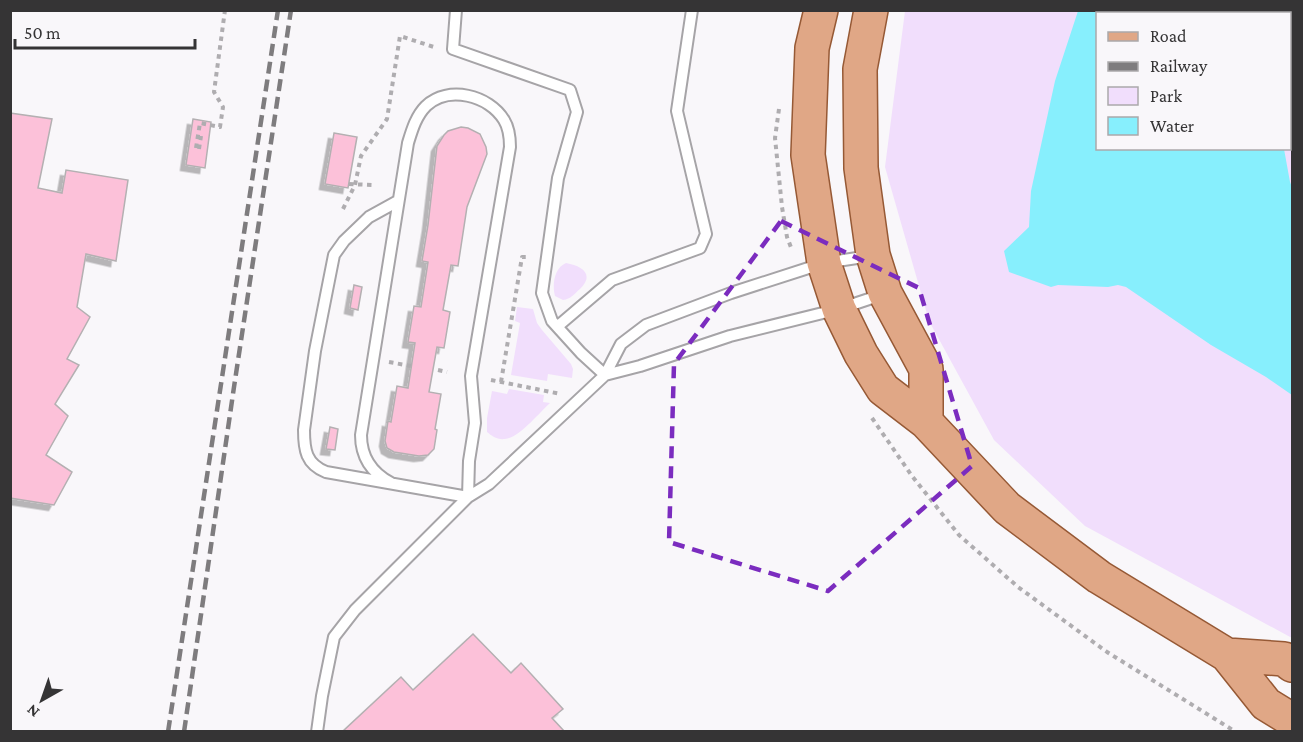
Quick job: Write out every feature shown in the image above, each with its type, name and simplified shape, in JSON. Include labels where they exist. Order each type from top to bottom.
[{"type":"main road","points":[[821,10],[812,48],[808,155],[824,263],[839,309],[861,354],[883,389],[926,422],[1007,508],[1099,578],[1227,655],[1266,704],[1293,720]]},
{"type":"main road","points":[[871,10],[860,69],[861,168],[873,255],[885,293],[926,369],[926,422]]},
{"type":"main road","points":[[1227,655],[1284,659],[1293,665]]},
{"type":"lane","points":[[456,10],[453,49],[570,90],[577,112],[558,178],[542,292],[552,321],[605,375]]},
{"type":"lane","points":[[558,326],[612,280],[700,248],[706,234],[677,111],[692,10]]},
{"type":"lane","points":[[391,483],[381,478],[367,463],[361,445],[361,435],[411,130],[425,107],[436,99],[449,95],[466,95],[480,99],[494,108],[504,119],[509,132],[510,147],[471,376],[475,423],[469,461],[468,497]]},
{"type":"lane","points":[[398,201],[369,218],[344,241],[334,255],[315,351],[304,430],[307,456],[312,464],[326,472],[468,497]]},
{"type":"lane","points":[[317,732],[334,637],[356,610],[468,497],[489,484],[605,375],[621,344],[646,325],[731,293],[824,263],[873,255]]},
{"type":"lane","points":[[605,375],[640,366],[730,336],[839,309],[885,293]]},
{"type":"path","points":[[197,148],[200,123],[220,127],[223,107],[214,92],[225,10]]},
{"type":"path","points":[[343,209],[355,185],[361,156],[387,119],[400,36],[439,48],[453,49]]},
{"type":"path","points":[[349,184],[372,185]]},
{"type":"path","points":[[501,382],[522,257]]},
{"type":"path","points":[[388,361],[411,366]]},
{"type":"path","points":[[438,370],[447,372]]},
{"type":"path","points":[[491,380],[581,398]]},
{"type":"path","points":[[866,409],[912,476],[959,535],[1018,587],[1107,652],[1236,732]]},
{"type":"highlighted area","points":[[781,221],[919,288],[972,466],[828,591],[669,542],[674,364]]},
{"type":"green space","points":[[905,11],[1292,11],[1292,638],[1085,526],[994,440],[929,321],[885,167]]},
{"type":"green space","points":[[566,263],[577,266],[585,272],[586,279],[580,289],[568,299],[563,300],[555,296],[554,282],[556,273]]},
{"type":"green space","points":[[517,307],[533,309],[537,323],[571,364],[572,378],[548,374],[547,381],[511,375],[520,323],[515,321]]},
{"type":"green space","points":[[509,389],[544,395],[543,402],[550,403],[517,434],[511,438],[500,439],[487,432],[487,418],[492,391],[507,394]]},
{"type":"water","points":[[1078,11],[1292,11],[1291,112],[1291,12],[1096,12],[1096,150],[1284,150],[1292,187],[1292,395],[1211,345],[1126,287],[1058,285],[1051,287],[1009,272],[1004,251],[1029,227],[1031,191],[1055,81]]},
{"type":"building","points":[[10,113],[52,119],[38,188],[62,193],[66,170],[128,180],[116,261],[86,254],[77,307],[90,317],[67,359],[79,365],[55,404],[68,416],[46,455],[72,472],[54,505],[10,498]]},
{"type":"building","points":[[193,119],[211,122],[205,168],[186,165]]},
{"type":"building","points":[[461,127],[480,134],[487,154],[467,207],[458,266],[451,265],[443,310],[450,312],[444,348],[437,347],[429,392],[441,394],[434,449],[428,455],[419,456],[394,452],[387,448],[385,441],[388,421],[391,422],[397,386],[408,388],[415,343],[408,342],[414,306],[421,307],[428,262],[422,261],[437,146],[448,131]]},
{"type":"building","points":[[334,133],[357,137],[348,188],[325,184]]},
{"type":"building","points":[[354,285],[362,287],[358,310],[350,308]]},
{"type":"building","points":[[330,427],[338,429],[335,450],[326,449]]},
{"type":"building","points":[[473,634],[511,673],[521,663],[563,709],[552,718],[565,732],[342,732],[401,677],[413,690]]},
{"type":"railway","points":[[168,732],[278,10]]},
{"type":"railway","points":[[184,732],[291,10]]}]
